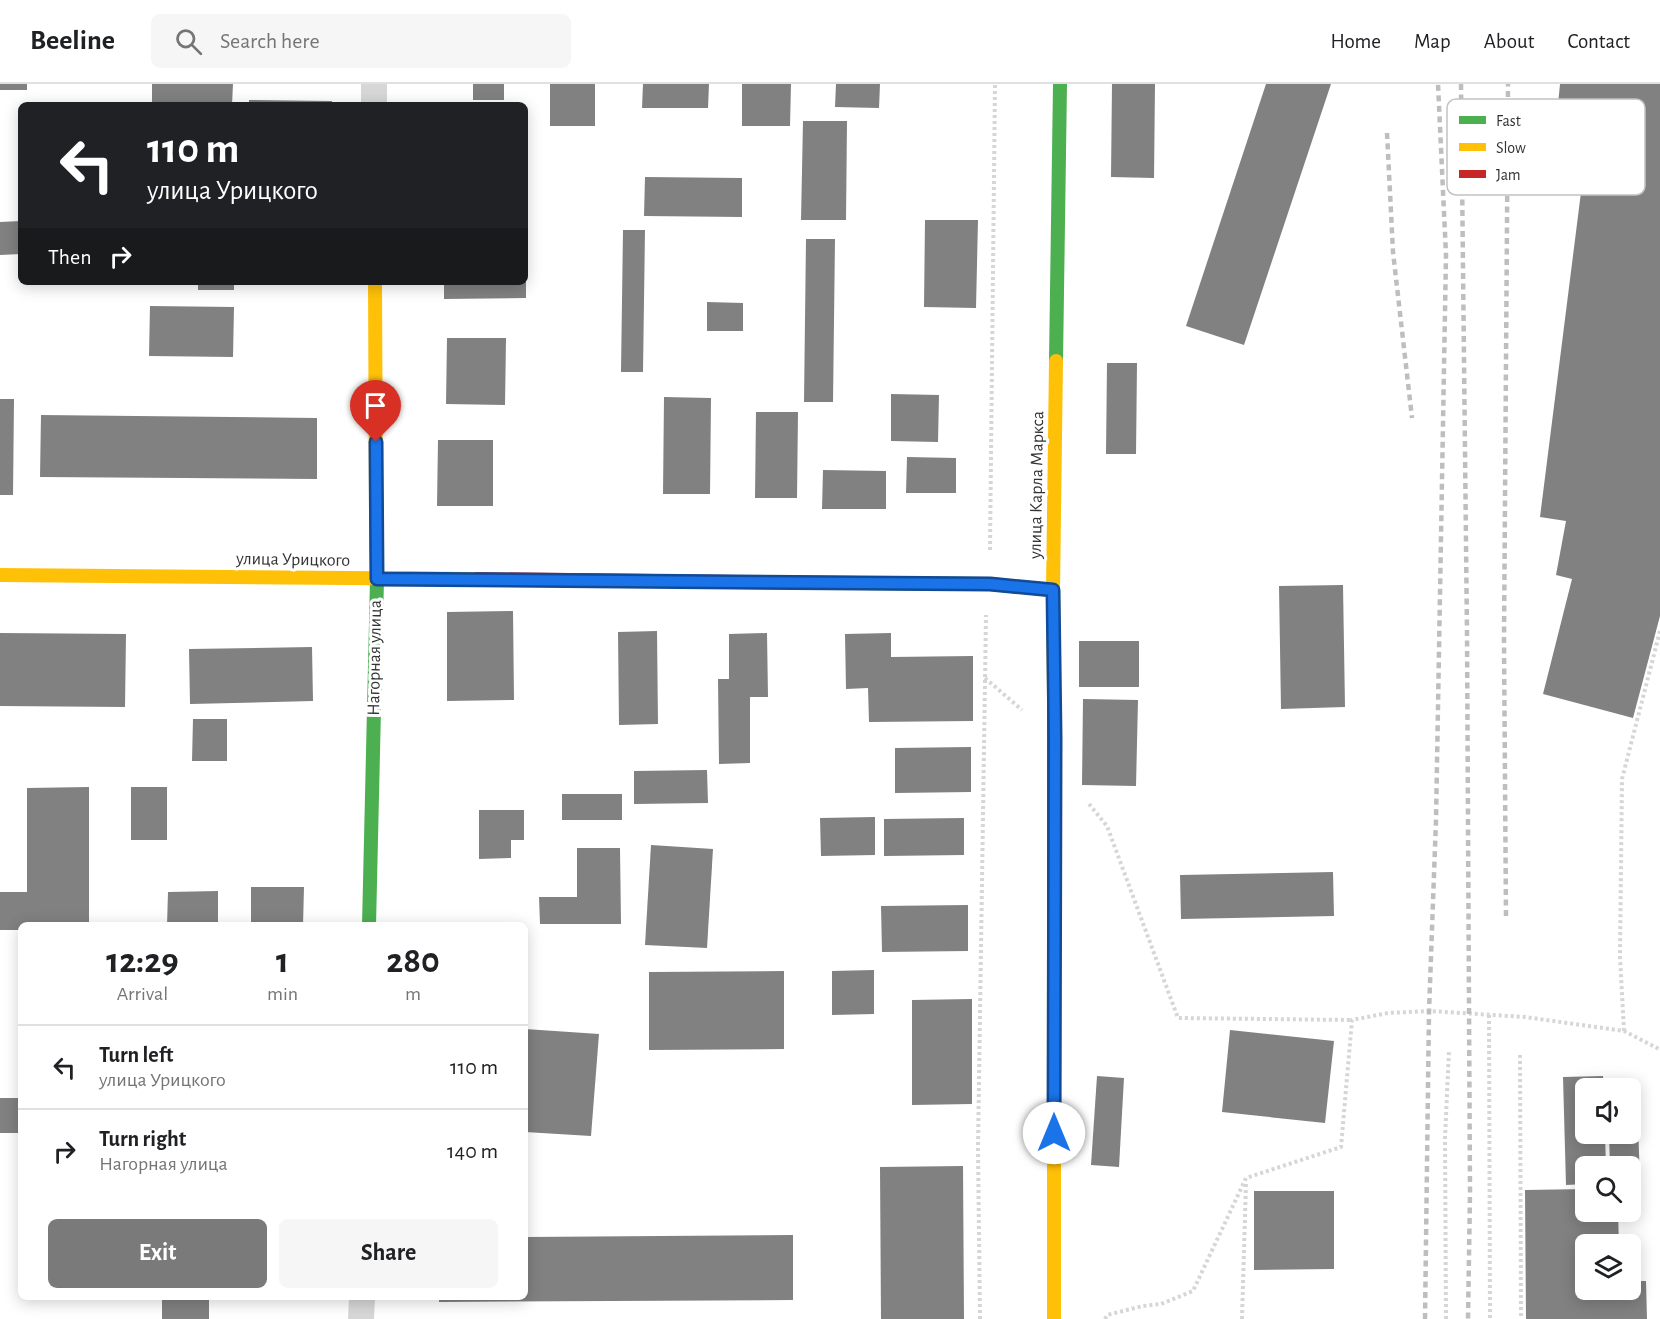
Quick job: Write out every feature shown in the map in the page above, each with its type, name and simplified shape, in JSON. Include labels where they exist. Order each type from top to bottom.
[{"type":"street","points":[[374,84],[374,102]]},
{"type":"street","name":"улица Карла Маркса","points":[[1053,1319],[1055,738],[1053,590],[1060,84]]},
{"type":"street","name":"Нагорная улица","points":[[369,922],[377,579],[375,285]]},
{"type":"street","name":"улица Урицкого","points":[[0,575],[990,584],[1053,590]]},
{"type":"street","points":[[361,1319],[362,1300]]},
{"type":"path","points":[[980,1319],[979,1113],[986,617],[990,584],[995,84]]},
{"type":"path","points":[[1624,1031],[1620,957],[1622,779],[1660,631]]},
{"type":"path","points":[[1087,801],[1107,826],[1178,1018],[1352,1020],[1388,1013],[1429,1011],[1525,1017],[1624,1031],[1659,1049]]},
{"type":"path","points":[[1489,1015],[1490,1319]]},
{"type":"path","points":[[1105,1319],[1107,1315],[1161,1304],[1193,1291],[1246,1178],[1341,1147],[1352,1020]]},
{"type":"path","points":[[1446,1319],[1445,1138],[1449,1050]]},
{"type":"path","points":[[1520,1055],[1521,1319]]},
{"type":"path","points":[[1242,1319],[1246,1178]]},
{"type":"building","points":[[0,84],[27,84],[27,90],[0,90]]},
{"type":"building","points":[[152,84],[233,84],[232,102],[152,102]]},
{"type":"building","points":[[473,84],[504,84],[504,100],[473,100]]},
{"type":"building","points":[[550,84],[595,84],[595,126],[550,126]]},
{"type":"building","points":[[643,84],[709,84],[708,108],[642,108]]},
{"type":"building","points":[[742,84],[791,84],[790,126],[742,126]]},
{"type":"building","points":[[836,84],[880,84],[879,108],[835,107]]},
{"type":"building","points":[[1112,84],[1155,84],[1154,178],[1111,177]]},
{"type":"building","points":[[1266,84],[1331,84],[1244,345],[1186,326]]},
{"type":"building","points":[[1560,84],[1660,84],[1660,616],[1633,718],[1543,694],[1572,579],[1556,575],[1566,521],[1540,517],[1581,195],[1645,195],[1645,99],[1559,99]]},
{"type":"building","points":[[249,100],[332,101],[332,102],[249,102]]},
{"type":"building","points":[[803,121],[847,121],[846,220],[801,220]]},
{"type":"building","points":[[645,177],[742,178],[742,217],[644,216]]},
{"type":"building","points":[[925,220],[978,220],[976,308],[924,307]]},
{"type":"building","points":[[18,221],[18,254],[0,255],[0,222]]},
{"type":"building","points":[[623,230],[645,230],[643,372],[621,372]]},
{"type":"building","points":[[806,239],[835,239],[833,402],[804,402]]},
{"type":"building","points":[[198,285],[234,285],[234,290],[198,290]]},
{"type":"building","points":[[444,285],[526,285],[526,298],[444,299]]},
{"type":"building","points":[[707,302],[743,303],[743,331],[707,331]]},
{"type":"building","points":[[150,306],[234,307],[233,357],[149,356]]},
{"type":"building","points":[[447,338],[506,338],[505,405],[446,404]]},
{"type":"building","points":[[1107,363],[1137,363],[1136,454],[1106,454]]},
{"type":"building","points":[[891,394],[939,395],[938,442],[891,441]]},
{"type":"building","points":[[664,397],[711,398],[710,494],[663,494]]},
{"type":"building","points":[[0,399],[14,399],[13,495],[0,495]]},
{"type":"building","points":[[756,412],[798,412],[797,498],[755,498]]},
{"type":"building","points":[[41,415],[317,418],[317,479],[40,477]]},
{"type":"building","points":[[438,440],[493,440],[493,506],[437,506]]},
{"type":"building","points":[[907,457],[956,458],[956,493],[906,493]]},
{"type":"building","points":[[823,470],[886,471],[886,509],[822,509]]},
{"type":"building","points":[[1343,585],[1345,707],[1281,709],[1279,586]]},
{"type":"building","points":[[513,611],[514,700],[447,701],[447,612]]},
{"type":"building","points":[[657,631],[658,724],[619,725],[618,632]]},
{"type":"building","points":[[0,633],[126,634],[125,707],[0,706]]},
{"type":"building","points":[[767,633],[768,697],[750,697],[750,763],[719,764],[718,679],[729,679],[729,634]]},
{"type":"building","points":[[891,633],[891,657],[973,656],[973,721],[869,722],[868,688],[846,689],[845,634]]},
{"type":"building","points":[[1079,641],[1139,641],[1139,687],[1079,687]]},
{"type":"building","points":[[312,647],[313,701],[190,704],[189,649]]},
{"type":"building","points":[[1083,699],[1138,700],[1136,786],[1082,785]]},
{"type":"building","points":[[193,719],[227,719],[227,761],[192,761]]},
{"type":"building","points":[[971,747],[971,792],[895,793],[895,748]]},
{"type":"building","points":[[707,770],[708,803],[634,804],[634,771]]},
{"type":"building","points":[[89,787],[89,922],[18,922],[18,930],[0,930],[0,892],[27,892],[27,788]]},
{"type":"building","points":[[131,787],[167,787],[167,840],[131,840]]},
{"type":"building","points":[[562,794],[622,794],[622,820],[562,820]]},
{"type":"building","points":[[479,810],[524,810],[524,840],[511,840],[511,858],[479,859]]},
{"type":"building","points":[[875,817],[875,855],[821,856],[820,818]]},
{"type":"building","points":[[964,818],[964,855],[884,856],[884,819]]},
{"type":"building","points":[[651,845],[713,849],[707,948],[645,945]]},
{"type":"building","points":[[577,848],[620,848],[621,924],[540,924],[539,897],[577,897]]},
{"type":"building","points":[[1333,872],[1334,916],[1181,919],[1180,875]]},
{"type":"building","points":[[251,887],[304,887],[303,922],[251,922]]},
{"type":"building","points":[[218,891],[218,922],[167,922],[168,892]]},
{"type":"building","points":[[968,905],[968,951],[882,952],[881,906]]},
{"type":"building","points":[[874,970],[874,1014],[832,1015],[832,971]]},
{"type":"building","points":[[784,971],[784,1049],[649,1050],[649,972]]},
{"type":"building","points":[[972,999],[972,1104],[912,1105],[912,1000]]},
{"type":"building","points":[[528,1029],[599,1034],[591,1136],[528,1132]]},
{"type":"building","points":[[1230,1030],[1334,1041],[1325,1123],[1222,1112]]},
{"type":"building","points":[[1097,1076],[1124,1078],[1119,1167],[1091,1165]]},
{"type":"building","points":[[1603,1076],[1603,1078],[1575,1078],[1575,1144],[1605,1144],[1606,1156],[1575,1156],[1575,1185],[1566,1185],[1563,1077]]},
{"type":"building","points":[[0,1098],[18,1098],[18,1133],[0,1133]]},
{"type":"building","points":[[1609,1144],[1639,1144],[1639,1156],[1610,1156]]},
{"type":"building","points":[[963,1166],[964,1319],[881,1319],[880,1167]]},
{"type":"building","points":[[1575,1189],[1575,1222],[1618,1222],[1619,1234],[1575,1234],[1575,1300],[1641,1300],[1641,1281],[1646,1281],[1647,1319],[1526,1319],[1525,1190]]},
{"type":"building","points":[[1254,1191],[1334,1191],[1334,1269],[1254,1270]]},
{"type":"building","points":[[793,1235],[793,1300],[439,1302],[439,1300],[528,1300],[528,1237]]},
{"type":"building","points":[[162,1300],[209,1300],[209,1319],[162,1319]]},
{"type":"railway","points":[[1425,1319],[1429,1011],[1436,820],[1446,255],[1438,84]]},
{"type":"railway","points":[[1461,84],[1461,99]]},
{"type":"railway","points":[[1508,84],[1508,99]]},
{"type":"railway","points":[[1387,133],[1393,252],[1412,418]]},
{"type":"railway","points":[[1462,195],[1470,1192],[1468,1319]]},
{"type":"railway","points":[[1506,916],[1504,640],[1507,195]]},
{"type":"traffic: fast","points":[[1056,361],[1060,84]]},
{"type":"traffic: fast","points":[[369,922],[377,579],[376,503]]},
{"type":"traffic: fast","points":[[737,582],[990,584],[1053,590]]},
{"type":"traffic: slow","points":[[375,285],[376,503]]},
{"type":"traffic: slow","points":[[1054,694],[1056,361]]},
{"type":"traffic: slow","points":[[0,575],[477,579]]},
{"type":"traffic: slow","points":[[1054,1052],[1054,1319]]},
{"type":"traffic: jam","points":[[477,579],[737,582]]},
{"type":"traffic: jam","points":[[1054,694],[1054,1052]]},
{"type":"route","points":[[376,442],[377,579],[990,584],[1053,590],[1054,1133]]}]
